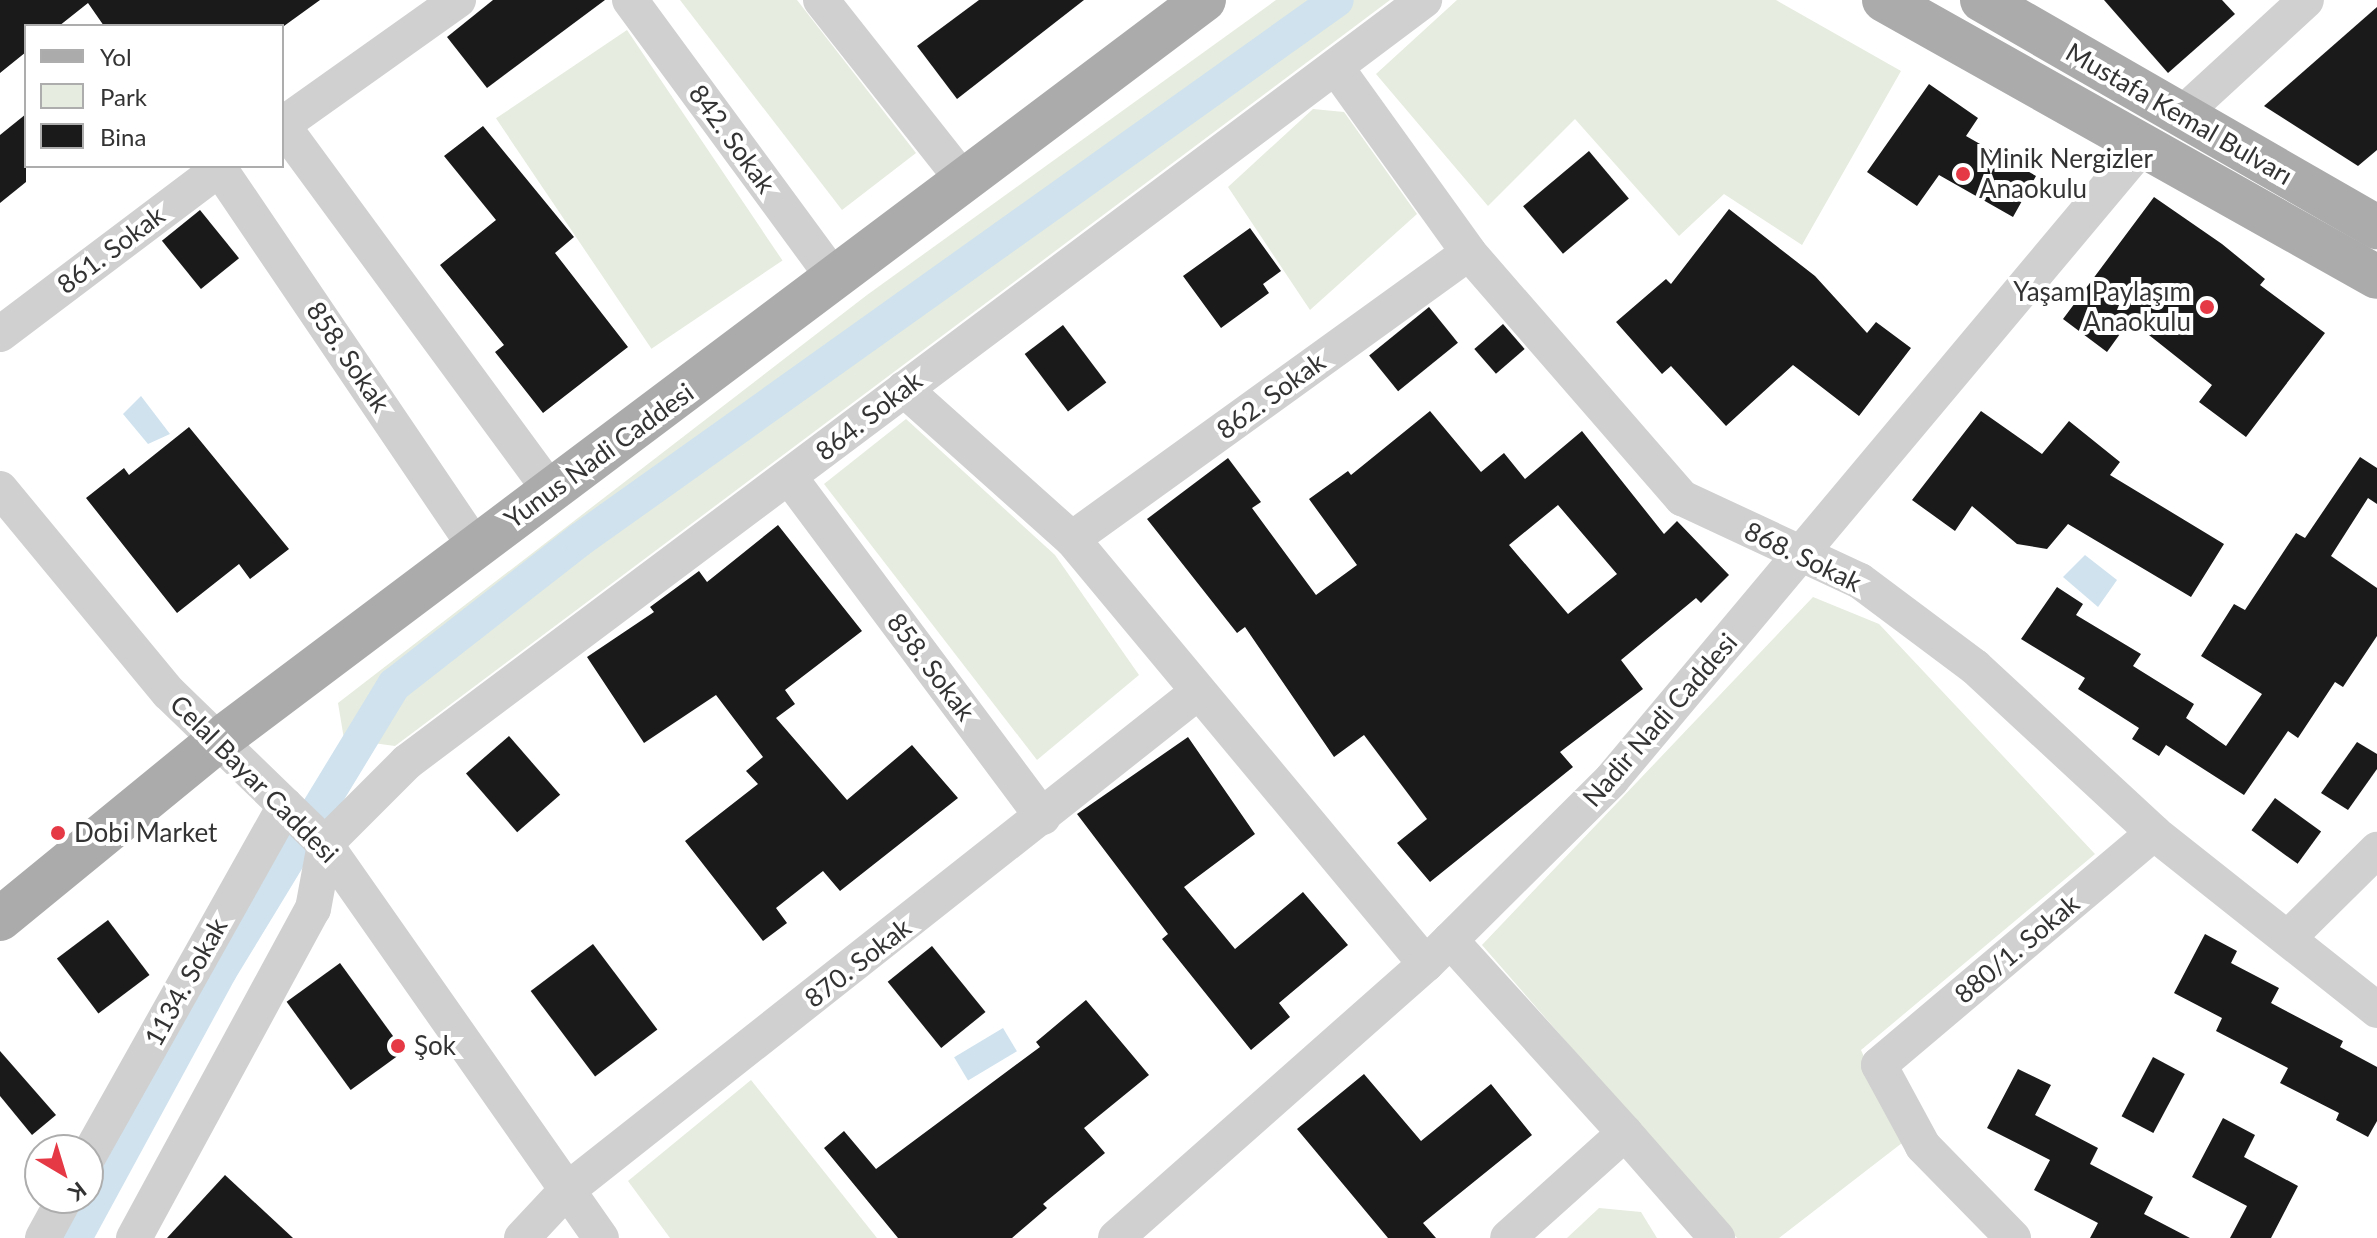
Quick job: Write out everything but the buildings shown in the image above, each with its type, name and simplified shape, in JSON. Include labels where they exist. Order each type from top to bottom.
[{"type":"main road","name":"Yunus Nadi Caddesi","points":[[0,919],[219,740],[1204,0]]},
{"type":"main road","name":"Mustafa Kemal Bulvarı","points":[[1884,0],[2377,277]]},
{"type":"main road","name":"Mustafa Kemal Bulvarı","points":[[1982,0],[2377,227]]},
{"type":"street","points":[[284,124],[458,0]]},
{"type":"street","name":"842. Sokak","points":[[630,0],[834,278]]},
{"type":"street","points":[[821,0],[963,180]]},
{"type":"street","name":"864. Sokak","points":[[324,843],[407,762],[1337,69],[1424,0]]},
{"type":"street","points":[[2180,116],[2306,0]]},
{"type":"street","name":"868. Sokak","points":[[1337,69],[1469,253],[1682,498],[1860,581],[1975,667],[2154,833],[2377,1009]]},
{"type":"street","points":[[284,128],[550,490]]},
{"type":"street","name":"Nadir Nadi Caddesi","points":[[1116,1238],[1438,952],[1612,779],[1802,556],[2143,145]]},
{"type":"street","name":"861. Sokak","points":[[0,334],[220,168]]},
{"type":"street","name":"858. Sokak","points":[[222,168],[476,547]]},
{"type":"street","name":"862. Sokak","points":[[1072,539],[1469,253]]},
{"type":"street","points":[[904,389],[1072,539],[1198,692],[1438,952],[1625,1133],[1717,1238]]},
{"type":"street","name":"858. Sokak","points":[[790,478],[1043,817]]},
{"type":"street","name":"Celal Bayar Caddesi","points":[[0,489],[169,693],[324,843],[601,1238]]},
{"type":"street","name":"870. Sokak","points":[[522,1238],[566,1191],[1198,692]]},
{"type":"street","name":"1134. Sokak","points":[[101,1134],[286,807]]},
{"type":"street","name":"880/1. Sokak","points":[[2013,1238],[1923,1146],[1879,1065],[2154,833]]},
{"type":"street","points":[[134,1238],[313,909],[324,843]]},
{"type":"street","points":[[2289,937],[2377,850]]},
{"type":"street","points":[[1508,1238],[1625,1133]]},
{"type":"street","points":[[43,1238],[56,1214]]},
{"type":"green space","points":[[680,0],[797,0],[916,153],[842,210]]},
{"type":"green space","points":[[1276,0],[1390,0],[395,746],[344,739],[338,703],[867,295]]},
{"type":"green space","points":[[1457,0],[1776,0],[1901,71],[1802,245],[1724,194],[1679,236],[1575,119],[1488,206],[1376,74]]},
{"type":"green space","points":[[627,30],[782,260],[651,349],[496,118]]},
{"type":"green space","points":[[1313,109],[1344,112],[1417,214],[1310,310],[1228,187]]},
{"type":"green space","points":[[906,419],[1055,555],[1139,675],[1037,760],[824,484]]},
{"type":"green space","points":[[1813,597],[1879,624],[2095,854],[1861,1050],[1902,1143],[1779,1238],[1737,1238],[1482,945]]},
{"type":"green space","points":[[751,1080],[877,1238],[670,1238],[628,1181]]},
{"type":"green space","points":[[1599,1208],[1641,1212],[1657,1238],[1567,1238]]},
{"type":"water","points":[[141,396],[170,434],[148,444],[123,414]]},
{"type":"water","points":[[2085,555],[2117,580],[2098,607],[2063,577]]},
{"type":"water","points":[[1003,1028],[1017,1051],[968,1081],[954,1057]]},
{"type":"waterway","points":[[75,1238],[220,971],[394,685],[581,539],[1337,0]]},
{"type":"place","name":"Minik Nergizler Anaokulu","points":[[1963,174]]},
{"type":"place","name":"Yaşam Paylaşım Anaokulu","points":[[2207,307]]},
{"type":"place","name":"Dobi Market","points":[[58,833]]},
{"type":"place","name":"Şok","points":[[398,1046]]}]
